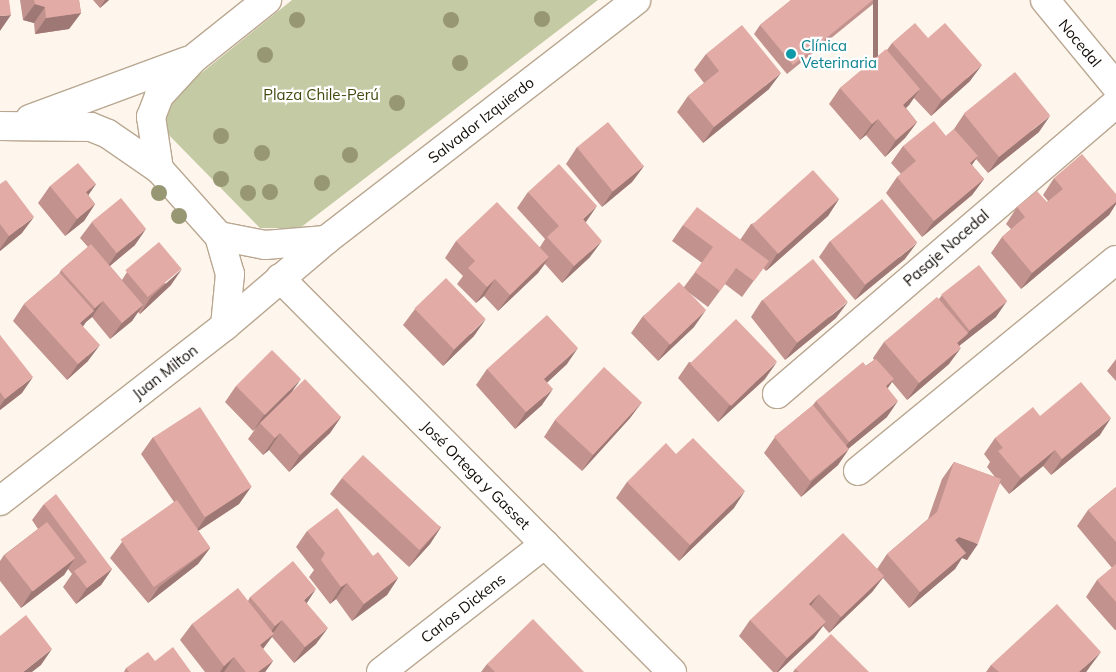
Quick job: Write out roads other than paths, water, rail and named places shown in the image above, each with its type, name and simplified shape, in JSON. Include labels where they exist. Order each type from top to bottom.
[{"type":"street","points":[[159,170],[151,117],[159,96],[193,59],[267,0]]},
{"type":"street","name":"Salvador Izquierdo","points":[[326,240],[636,0]]},
{"type":"street","name":"Nocedal","points":[[1044,0],[1116,86]]},
{"type":"street","points":[[9,124],[193,59]]},
{"type":"street","name":"Pasaje Nocedal","points":[[776,394],[1116,103]]},
{"type":"street","points":[[9,124],[91,127],[125,143],[159,170],[219,236],[230,274],[225,326]]},
{"type":"street","points":[[219,236],[265,245],[326,240]]},
{"type":"street","name":"Juan Milton","points":[[0,501],[225,326],[326,240]]},
{"type":"street","points":[[858,471],[1116,260]]},
{"type":"street","name":"José Ortega y Gasset","points":[[280,278],[672,672]]},
{"type":"street","name":"Carlos Dickens","points":[[381,672],[545,544]]},
{"type":"place","name":"Clínica Veterinaria","points":[[791,54]]},
{"type":"park label","name":"Plaza Chile-Perú","points":[[321,95]]}]
